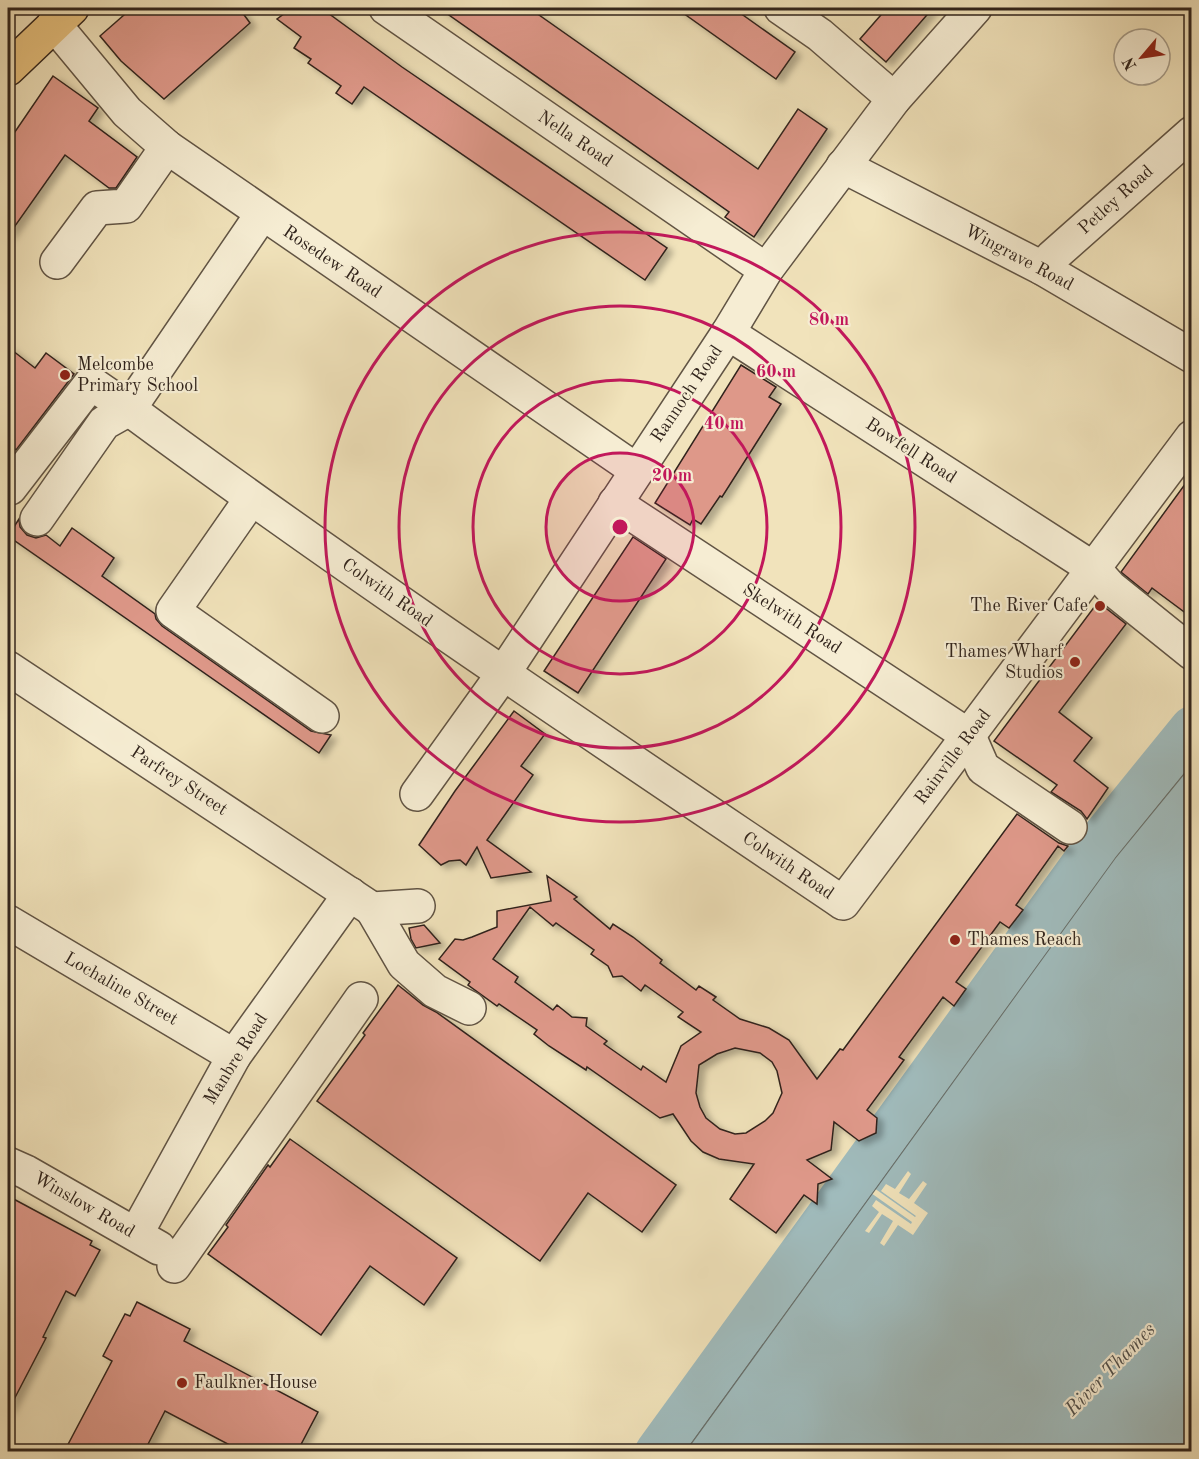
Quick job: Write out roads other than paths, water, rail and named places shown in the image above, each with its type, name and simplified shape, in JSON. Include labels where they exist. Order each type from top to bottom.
[{"type":"main road","points":[[8,69],[63,16]]},
{"type":"street","name":"Nella Road","points":[[386,8],[766,270]]},
{"type":"street","points":[[781,8],[820,35],[894,99]]},
{"type":"street","name":"Rannoch Road","points":[[417,794],[503,674],[728,333],[766,270],[894,99],[975,8]]},
{"type":"street","name":"Rosedew Road","points":[[63,16],[127,112],[166,147],[636,470]]},
{"type":"street","name":"Petley Road","points":[[1042,268],[1191,133]]},
{"type":"street","points":[[57,262],[97,208],[126,206],[166,147]]},
{"type":"street","name":"Wingrave Road","points":[[843,166],[1042,268],[1191,356]]},
{"type":"street","points":[[38,519],[104,423],[129,409],[262,214]]},
{"type":"street","name":"Bowfell Road","points":[[728,333],[1094,569],[1110,587],[1191,653]]},
{"type":"street","name":"Colwith Road","points":[[8,487],[10,488],[91,383],[251,499],[503,674],[843,903]]},
{"type":"street","name":"Rainville Road","points":[[843,903],[1191,437]]},
{"type":"street","points":[[251,499],[173,611],[322,716]]},
{"type":"street","name":"Skelwith Road","points":[[615,503],[969,735]]},
{"type":"street","name":"Parfrey Street","points":[[8,668],[361,902]]},
{"type":"street","points":[[969,735],[982,768],[1070,827]]},
{"type":"street","points":[[361,902],[418,906]]},
{"type":"street","points":[[361,902],[404,964],[435,991],[469,1008]]},
{"type":"street","name":"Manbre Road","points":[[156,1249],[234,1056],[361,902]]},
{"type":"street","name":"Lochaline Street","points":[[8,922],[234,1056]]},
{"type":"street","points":[[156,1249],[361,999]]},
{"type":"street","name":"Winslow Road","points":[[8,1164],[26,1172],[156,1249]]},
{"type":"water","name":"River Thames","points":[[1191,728],[1191,1451],[657,1452],[1097,845]]},
{"type":"waterway","points":[[657,1452],[1097,845],[1192,728]]},
{"type":"place","name":"Melcombe Primary School","points":[[65,375]]},
{"type":"place","name":"The River Cafe","points":[[1100,606]]},
{"type":"place","name":"Thames Wharf Studios","points":[[1075,662]]},
{"type":"place","name":"Thames Reach","points":[[955,940]]},
{"type":"place","name":"Faulkner House","points":[[182,1383]]}]
